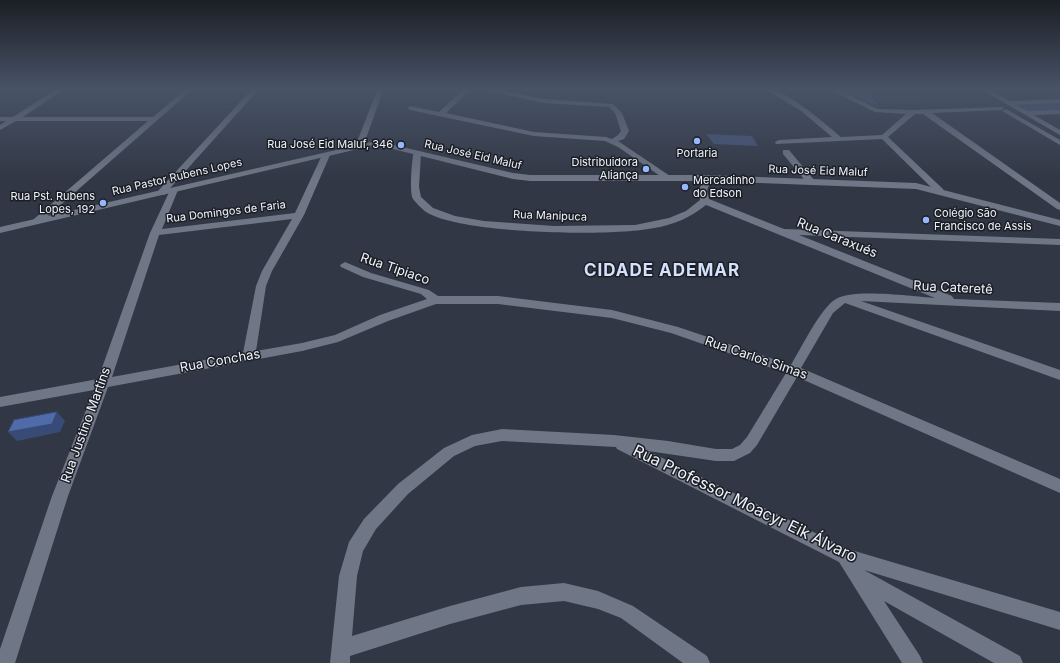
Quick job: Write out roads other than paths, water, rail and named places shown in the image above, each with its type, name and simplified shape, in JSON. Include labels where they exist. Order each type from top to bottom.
[{"type":"street","points":[[0,119],[156,119]]},
{"type":"street","points":[[0,128],[15,119]]},
{"type":"street","points":[[38,221],[156,119]]},
{"type":"street","name":"Rua Justino Martins","points":[[5,663],[60,496],[103,383],[155,233],[167,191],[230,119]]},
{"type":"street","points":[[359,147],[370,119]]},
{"type":"street","points":[[464,119],[534,134],[610,140],[621,137],[625,132],[621,119]]},
{"type":"street","points":[[814,119],[839,139]]},
{"type":"street","points":[[779,142],[884,137],[905,119]]},
{"type":"street","points":[[935,119],[1060,207]]},
{"type":"street","points":[[1019,119],[1060,143]]},
{"type":"street","points":[[1036,119],[1060,133]]},
{"type":"street","points":[[884,137],[940,191]]},
{"type":"street","points":[[610,140],[669,178]]},
{"type":"street","name":"Rua José Eid Maluf","points":[[359,147],[379,144],[513,176],[530,178],[707,178],[898,185],[940,191],[1060,223]]},
{"type":"street","name":"Rua Pastor Rubens Lopes","points":[[0,230],[359,147]]},
{"type":"street","points":[[786,152],[811,182]]},
{"type":"street","name":"Rua Manipuca","points":[[416,153],[418,159],[414,187],[418,198],[428,209],[461,220],[517,228],[553,229],[654,227],[669,223],[684,216],[705,200]]},
{"type":"street","points":[[249,355],[261,286],[299,215],[326,155]]},
{"type":"street","points":[[705,200],[703,191],[707,178]]},
{"type":"street","name":"Rua Caraxués","points":[[705,200],[958,303]]},
{"type":"street","name":"Rua Domingos de Faria","points":[[155,233],[299,215]]},
{"type":"street","points":[[785,232],[1060,242]]},
{"type":"street","name":"Rua Tipiaco","points":[[345,266],[362,273],[420,290],[432,296],[435,300]]},
{"type":"street","name":"Rua Cateretê","points":[[844,299],[869,297],[958,303],[1060,307]]},
{"type":"street","points":[[700,663],[627,612],[598,600],[564,592],[522,596],[450,615],[341,656],[348,576],[355,548],[370,524],[403,489],[449,452],[472,441],[502,435],[614,441],[668,447],[716,456],[734,455],[745,449],[752,441],[829,311],[837,303],[844,299],[1060,375]]},
{"type":"street","name":"Rua Conchas","points":[[0,402],[249,355],[302,347],[338,338],[384,318],[435,300]]},
{"type":"street","name":"Rua Carlos Simas","points":[[435,300],[498,300],[563,307],[612,314],[674,330],[795,370],[1060,486]]},
{"type":"street","name":"Rua Professor Moacyr Eik Álvaro","points":[[614,441],[845,556],[1060,621]]},
{"type":"street","points":[[845,556],[913,663]]},
{"type":"street","points":[[858,577],[1013,663]]},
{"type":"place","name":"Portaria","points":[[697,141]]},
{"type":"place","name":"Rua José Eid Maluf, 346","points":[[401,145]]},
{"type":"place","name":"Distribuidora Aliança","points":[[646,169]]},
{"type":"place","name":"Mercadinho do Edson","points":[[685,187]]},
{"type":"place","name":"Rua Pst. Rubens Lopes, 192","points":[[103,203]]},
{"type":"place","name":"Colégio São Francisco de Assis","points":[[926,220]]},
{"type":"district","name":"CIDADE ADEMAR","points":[[662,271]]}]
